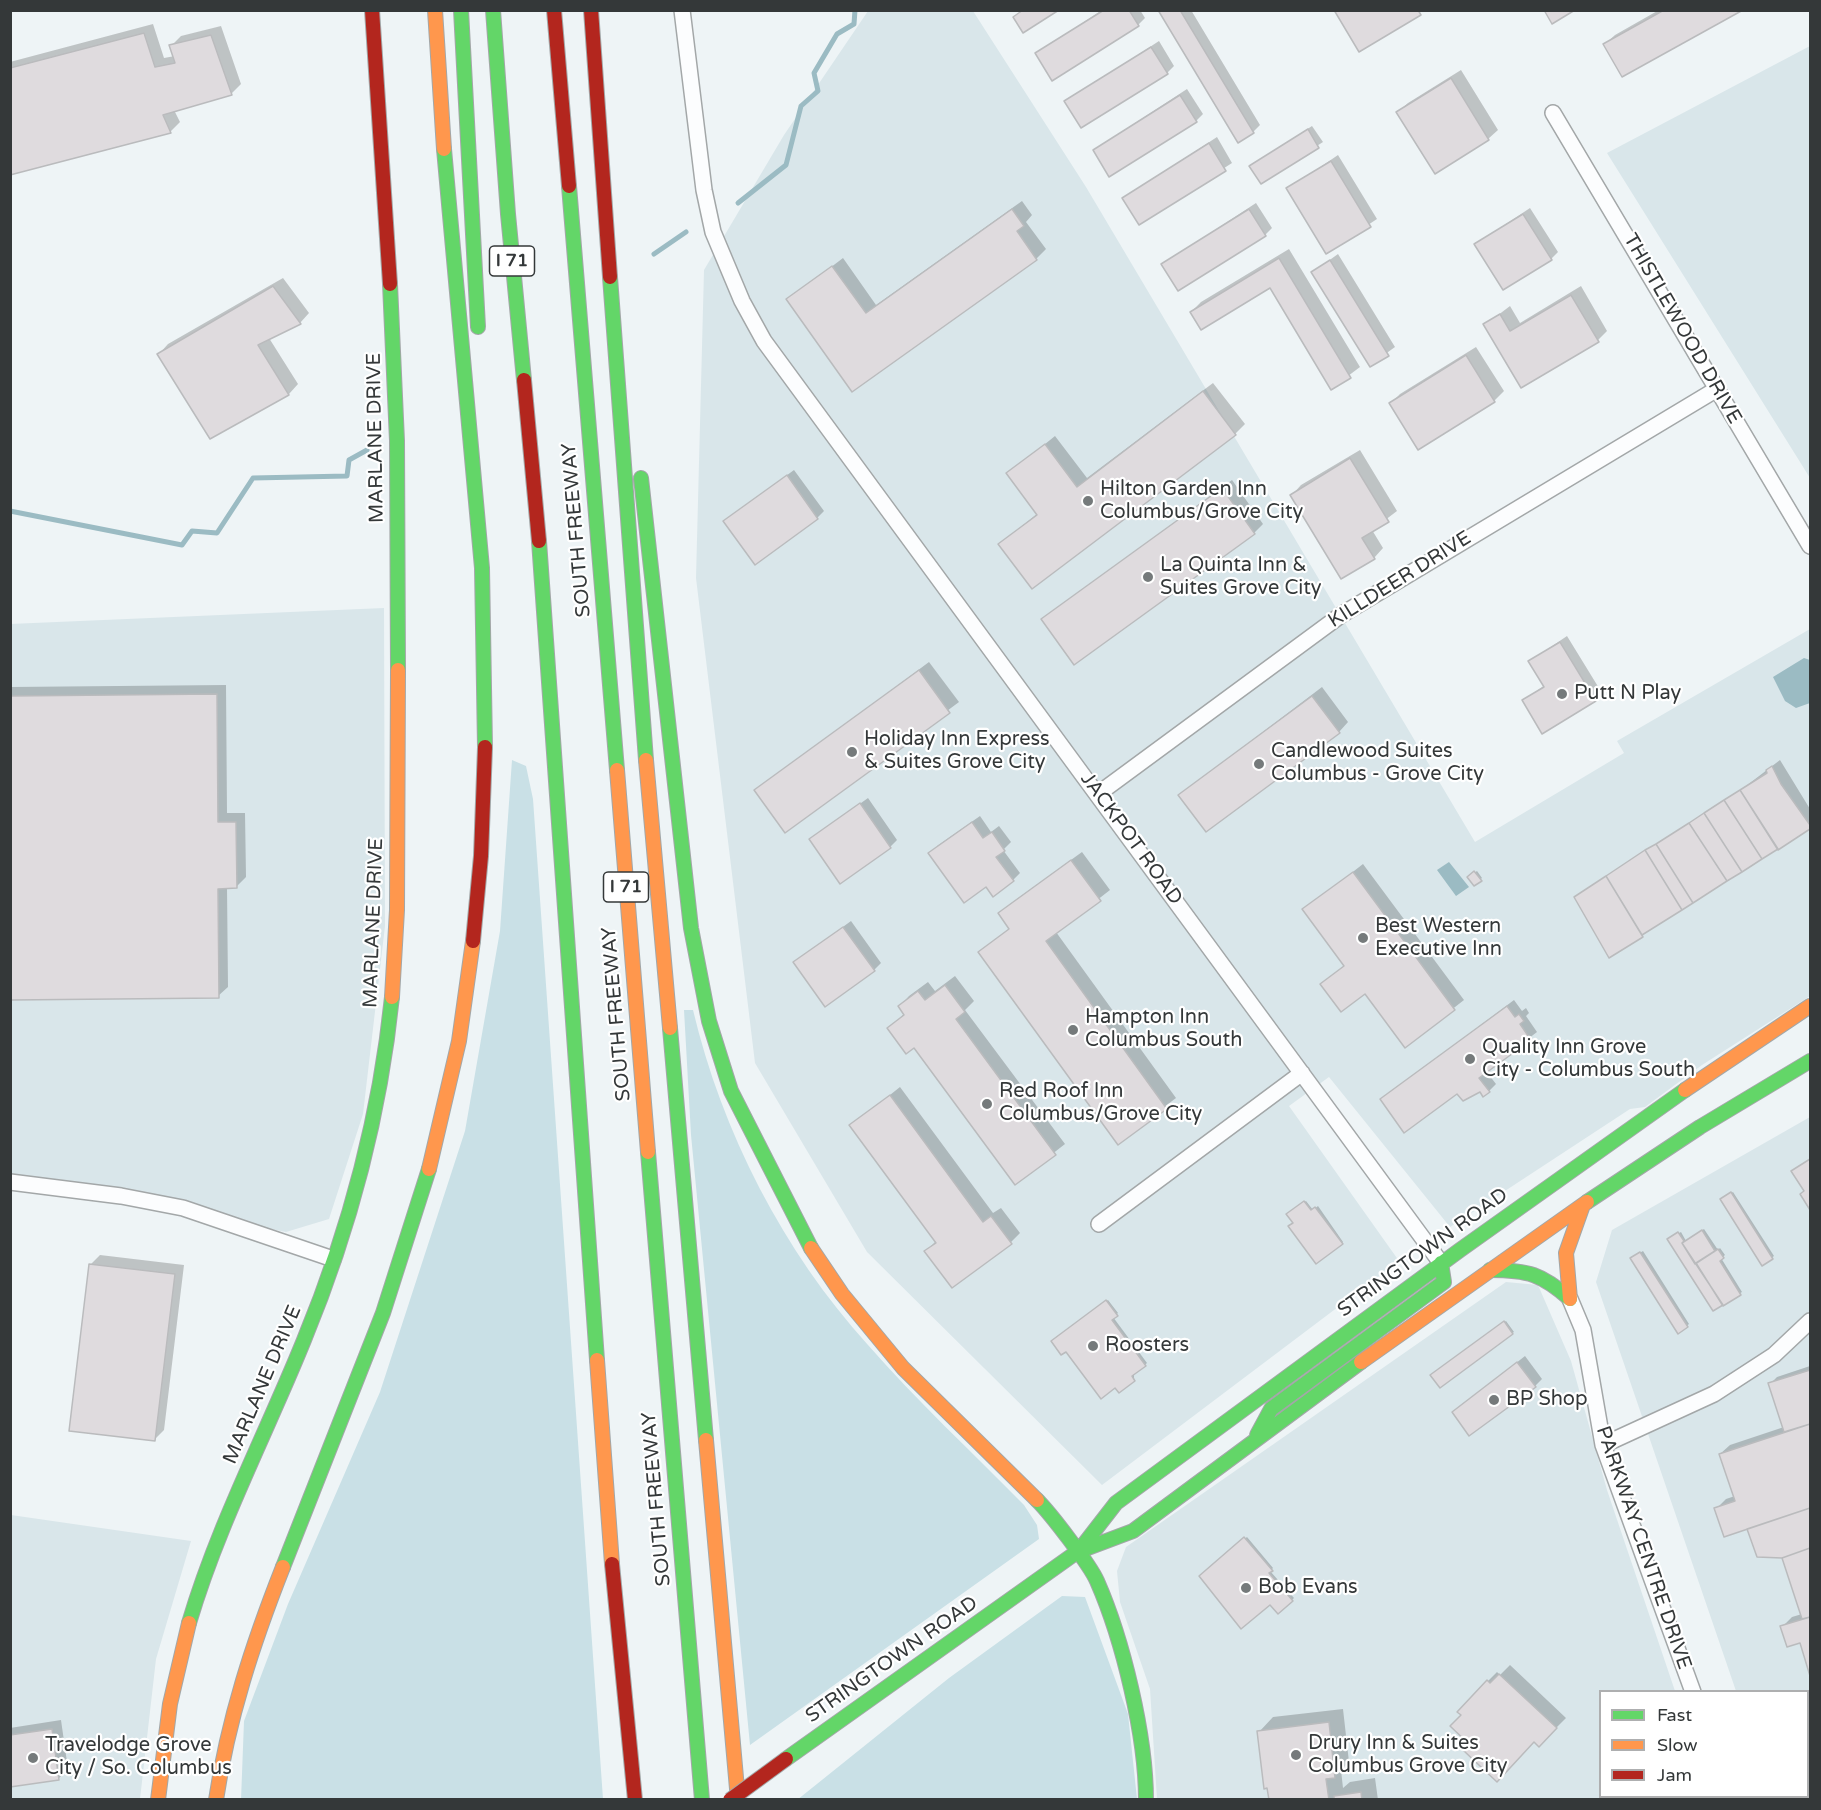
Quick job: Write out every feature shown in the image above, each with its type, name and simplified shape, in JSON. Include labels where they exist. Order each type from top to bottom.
[{"type":"main road","name":"MARLANE DRIVE","points":[[158,1800],[167,1717],[193,1612],[218,1543],[307,1335],[333,1259],[364,1159],[382,1073],[391,1012],[397,906],[398,524],[394,368],[387,241],[376,112],[372,10]]},
{"type":"main road","points":[[216,1800],[220,1762],[240,1683],[264,1612],[347,1406],[422,1196],[447,1099],[463,1015],[481,875],[486,744],[484,603],[435,10]]},
{"type":"main road","points":[[461,10],[479,344]]},
{"type":"main road","name":"SOUTH FREEWAY","points":[[494,10],[508,214],[535,490],[611,1553],[635,1800]]},
{"type":"main road","name":"SOUTH FREEWAY","points":[[554,10],[702,1800]]},
{"type":"main road","name":"I 71","points":[[591,10],[611,319],[638,672],[738,1800]]},
{"type":"main road","points":[[611,319],[630,369],[635,416]]},
{"type":"main road","points":[[484,603],[492,549],[486,458]]},
{"type":"main road","points":[[640,463],[691,928],[708,1021],[731,1091],[800,1230],[842,1294],[903,1368],[1040,1503],[1096,1579],[1108,1611],[1129,1684],[1146,1776],[1146,1800]]},
{"type":"main road","name":"STRINGTOWN ROAD","points":[[1077,1552],[1116,1503],[1441,1263],[1706,1075],[1810,1006]]},
{"type":"main road","name":"STRINGTOWN ROAD","points":[[730,1800],[1077,1552],[1133,1531],[1252,1442],[1584,1205],[1700,1127],[1810,1061]]},
{"type":"main road","points":[[1570,1299],[1566,1253],[1584,1205]]},
{"type":"main road","points":[[1252,1442],[1271,1409],[1444,1282],[1441,1263]]},
{"type":"main road","points":[[1490,1270],[1535,1272],[1545,1277],[1570,1299]]},
{"type":"street","name":"JACKPOT ROAD","points":[[682,10],[704,190],[713,232],[742,301],[764,341],[1441,1263]]},
{"type":"street","name":"THISTLEWOOD DRIVE","points":[[1553,113],[1810,546]]},
{"type":"street","name":"KILLDEER DRIVE","points":[[1098,794],[1341,615],[1717,389]]},
{"type":"street","points":[[1099,1224],[1302,1072]]},
{"type":"street","points":[[10,1182],[121,1196],[183,1208],[333,1259]]},
{"type":"street","name":"PARKWAY CENTRE DRIVE","points":[[1570,1299],[1582,1330],[1603,1445],[1692,1690]]},
{"type":"street","points":[[1603,1445],[1714,1394],[1774,1355],[1810,1321]]},
{"type":"shaded area","points":[[868,11],[973,11],[1086,187],[1475,842],[1624,753],[1617,741],[1810,629],[1810,996],[1702,1065],[1645,1107],[1630,1109],[1450,1227],[1329,1077],[1289,1106],[1399,1261],[1102,1485],[867,1252],[755,1063],[696,578],[704,270],[784,135]]},
{"type":"shaded area","points":[[1810,46],[1810,478],[1607,153]]},
{"type":"shaded area","points":[[384,608],[385,926],[363,1114],[329,1219],[286,1232],[11,1178],[10,624]]},
{"type":"shaded area","points":[[1804,658],[1810,660],[1810,703],[1796,708],[1785,701],[1773,677]]},
{"type":"shaded area","points":[[512,760],[526,766],[533,799],[603,1799],[241,1800],[244,1721],[288,1604],[380,1392],[465,1131],[500,931]]},
{"type":"shaded area","points":[[1449,862],[1469,887],[1456,896],[1437,870]]},
{"type":"shaded area","points":[[684,1010],[693,1010],[705,1056],[739,1145],[783,1230],[809,1270],[837,1309],[887,1366],[1024,1505],[1037,1525],[1039,1539],[750,1745],[691,1135]]},
{"type":"shaded area","points":[[1810,1117],[1810,1799],[1772,1798],[1809,1798],[1809,1690],[1736,1690],[1596,1282],[1612,1230]]},
{"type":"shaded area","points":[[1506,1282],[1538,1285],[1571,1361],[1607,1490],[1675,1690],[1599,1690],[1599,1798],[1713,1799],[1157,1799],[1150,1689],[1120,1602],[1117,1571],[1126,1547]]},
{"type":"shaded area","points":[[11,1515],[191,1541],[156,1659],[140,1799],[11,1800]]},
{"type":"shaded area","points":[[1062,1596],[1085,1597],[1128,1714],[1137,1799],[797,1800],[949,1678]]},
{"type":"building","points":[[1023,10],[1059,10],[1023,33],[1013,17]]},
{"type":"building","points":[[1104,10],[1129,10],[1139,26],[1052,81],[1035,53]]},
{"type":"building","points":[[1158,10],[1180,10],[1254,133],[1238,143]]},
{"type":"building","points":[[1334,10],[1418,10],[1421,15],[1359,52]]},
{"type":"building","points":[[1544,10],[1575,10],[1552,24]]},
{"type":"building","points":[[1664,10],[1743,10],[1622,77],[1603,44]]},
{"type":"building","points":[[144,33],[155,67],[175,63],[169,45],[211,35],[232,95],[163,115],[171,133],[10,175],[10,68]]},
{"type":"building","points":[[1151,47],[1168,74],[1081,128],[1064,101]]},
{"type":"building","points":[[1451,78],[1489,140],[1435,174],[1396,112]]},
{"type":"building","points":[[1180,95],[1197,122],[1109,177],[1093,150]]},
{"type":"building","points":[[1308,129],[1319,148],[1261,184],[1249,166]]},
{"type":"building","points":[[1209,143],[1226,171],[1139,225],[1122,198]]},
{"type":"building","points":[[1331,161],[1371,227],[1326,254],[1286,188]]},
{"type":"building","points":[[1012,209],[1024,226],[1017,231],[1037,260],[852,392],[786,299],[832,266],[866,313]]},
{"type":"building","points":[[1249,209],[1266,236],[1178,291],[1161,264]]},
{"type":"building","points":[[1523,214],[1552,260],[1503,290],[1474,244]]},
{"type":"building","points":[[1279,258],[1351,378],[1331,390],[1270,288],[1201,330],[1190,312]]},
{"type":"building","points":[[1330,260],[1389,356],[1370,367],[1311,272]]},
{"type":"building","points":[[273,286],[301,324],[258,345],[289,395],[210,439],[157,354]]},
{"type":"building","points":[[1571,295],[1599,342],[1521,388],[1483,324],[1500,314],[1510,331]]},
{"type":"building","points":[[1466,355],[1495,402],[1418,450],[1389,403]]},
{"type":"building","name":"Hilton Garden Inn Columbus/Grove City","points":[[1203,391],[1236,435],[1032,589],[998,544],[1037,515],[1006,473],[1045,444],[1077,487]]},
{"type":"building","points":[[1350,458],[1389,522],[1362,538],[1375,559],[1341,579],[1290,495]]},
{"type":"building","points":[[787,475],[818,519],[755,565],[723,521]]},
{"type":"building","name":"La Quinta Inn & Suites Grove City","points":[[1222,488],[1255,534],[1074,665],[1041,619]]},
{"type":"building","name":"Putt N Play","points":[[1560,642],[1596,701],[1542,734],[1522,700],[1544,687],[1528,661]]},
{"type":"building","name":"Holiday Inn Express & Suites Grove City","points":[[919,670],[950,713],[785,833],[754,790]]},
{"type":"building","points":[[217,694],[218,822],[236,822],[237,888],[218,889],[219,998],[10,1000],[10,696]]},
{"type":"building","name":"Candlewood Suites Columbus - Grove City","points":[[1312,696],[1340,733],[1206,832],[1178,795]]},
{"type":"building","points":[[1772,766],[1781,784],[1810,825],[1810,829],[1778,850],[1740,790],[1767,773],[1766,770]]},
{"type":"building","points":[[1740,790],[1778,849],[1762,859],[1724,800]]},
{"type":"building","points":[[1724,800],[1762,859],[1742,872],[1704,813]]},
{"type":"building","points":[[860,803],[891,848],[840,884],[809,839]]},
{"type":"building","points":[[1704,813],[1742,872],[1727,881],[1689,823]]},
{"type":"building","points":[[972,822],[983,838],[992,832],[1005,851],[996,857],[1014,881],[993,897],[986,887],[964,903],[928,853]]},
{"type":"building","points":[[1689,823],[1727,881],[1693,903],[1656,844]]},
{"type":"building","points":[[1656,844],[1693,903],[1682,910],[1645,850]]},
{"type":"building","points":[[1645,850],[1682,910],[1642,935],[1606,876]]},
{"type":"building","name":"Hampton Inn Columbus South","points":[[1071,860],[1101,901],[1046,941],[1167,1109],[1118,1145],[978,952],[1009,929],[998,913]]},
{"type":"building","points":[[1474,871],[1482,881],[1474,886],[1467,877]]},
{"type":"building","name":"Best Western Executive Inn","points":[[1353,872],[1455,1010],[1405,1048],[1365,994],[1341,1012],[1320,984],[1344,966],[1302,909]]},
{"type":"building","points":[[1606,876],[1643,937],[1609,958],[1574,897]]},
{"type":"building","points":[[843,927],[875,971],[825,1007],[793,962]]},
{"type":"building","name":"Red Roof Inn Columbus/Grove City","points":[[945,985],[965,1012],[956,1019],[1056,1155],[1015,1185],[914,1048],[906,1054],[887,1028],[904,1015],[898,1006],[918,991],[925,1000]]},
{"type":"building","name":"Quality Inn Grove City - Columbus South","points":[[1507,1006],[1515,1017],[1519,1014],[1524,1021],[1520,1024],[1531,1040],[1479,1078],[1490,1092],[1483,1097],[1480,1092],[1463,1101],[1457,1094],[1404,1133],[1380,1099]]},
{"type":"building","points":[[890,1095],[983,1222],[991,1216],[1012,1244],[952,1288],[924,1251],[936,1243],[849,1125]]},
{"type":"building","points":[[1810,1159],[1810,1210],[1800,1194],[1804,1191],[1791,1171]]},
{"type":"building","points":[[1731,1192],[1773,1259],[1762,1266],[1720,1199]]},
{"type":"building","points":[[1304,1201],[1311,1210],[1315,1207],[1343,1244],[1316,1264],[1288,1226],[1293,1223],[1286,1214]]},
{"type":"building","points":[[1702,1230],[1715,1251],[1695,1264],[1682,1243]]},
{"type":"building","points":[[1678,1232],[1684,1241],[1682,1243],[1723,1305],[1713,1311],[1667,1239]]},
{"type":"building","points":[[1718,1249],[1724,1258],[1720,1261],[1741,1295],[1723,1306],[1696,1263]]},
{"type":"building","points":[[1640,1252],[1688,1327],[1678,1334],[1630,1258]]},
{"type":"building","points":[[89,1264],[175,1274],[155,1441],[69,1431]]},
{"type":"building","name":"Roosters","points":[[1106,1300],[1118,1316],[1112,1320],[1146,1366],[1132,1376],[1135,1381],[1119,1393],[1115,1388],[1101,1399],[1066,1352],[1061,1355],[1051,1341]]},
{"type":"building","points":[[1504,1321],[1513,1334],[1440,1388],[1430,1375]]},
{"type":"building","name":"BP Shop","points":[[1517,1362],[1536,1387],[1469,1436],[1452,1412]]},
{"type":"building","points":[[1810,1370],[1810,1424],[1784,1432],[1768,1383]]},
{"type":"building","points":[[1810,1424],[1810,1508],[1724,1537],[1714,1508],[1735,1501],[1719,1454]]},
{"type":"building","points":[[1810,1508],[1810,1548],[1782,1558],[1757,1557],[1747,1529]]},
{"type":"building","name":"Bob Evans","points":[[1244,1537],[1273,1571],[1269,1573],[1293,1601],[1278,1614],[1270,1605],[1241,1629],[1199,1576]]},
{"type":"building","points":[[1810,1548],[1810,1617],[1802,1619],[1782,1558]]},
{"type":"building","points":[[1810,1617],[1810,1676],[1800,1643],[1787,1647],[1780,1626]]},
{"type":"building","points":[[1499,1674],[1557,1728],[1539,1747],[1534,1742],[1497,1782],[1464,1751],[1470,1745],[1450,1726],[1461,1715],[1457,1712],[1487,1680],[1490,1683]]},
{"type":"building","name":"Drury Inn & Suites Columbus Grove City","points":[[1329,1722],[1335,1778],[1326,1779],[1329,1800],[1269,1800],[1267,1788],[1264,1789],[1257,1731]]},
{"type":"building","name":"Travelodge Grove City / So. Columbus","points":[[52,1729],[59,1780],[10,1787],[10,1735]]},
{"type":"building","name":"Drury Inn & Suites Columbus Grove City","points":[[1361,1792],[1362,1800],[1334,1800],[1334,1796]]},
{"type":"waterway","points":[[738,203],[786,165],[801,106],[818,91],[814,73],[837,34],[854,24],[855,10]]},
{"type":"waterway","points":[[654,254],[686,232]]},
{"type":"waterway","points":[[10,511],[182,545],[192,531],[217,533],[253,478],[347,476],[349,460],[367,450]]},
{"type":"traffic: fast","points":[[461,10],[478,327]]},
{"type":"traffic: fast","points":[[493,10],[508,214],[524,380]]},
{"type":"traffic: fast","points":[[444,149],[482,568],[485,747]]},
{"type":"traffic: fast","points":[[569,186],[617,770]]},
{"type":"traffic: fast","points":[[610,277],[646,760]]},
{"type":"traffic: fast","points":[[390,284],[397,441],[398,670]]},
{"type":"traffic: fast","points":[[641,478],[691,928],[709,1021],[731,1091],[811,1248]]},
{"type":"traffic: fast","points":[[539,541],[597,1360]]},
{"type":"traffic: fast","points":[[189,1623],[214,1551],[304,1340],[335,1257],[371,1129],[380,1085],[392,997]]},
{"type":"traffic: fast","points":[[670,1028],[706,1440]]},
{"type":"traffic: fast","points":[[1587,1202],[1700,1127],[1810,1061]]},
{"type":"traffic: fast","points":[[1078,1552],[1116,1503],[1460,1250],[1685,1090]]},
{"type":"traffic: fast","points":[[648,1152],[702,1800]]},
{"type":"traffic: fast","points":[[283,1567],[383,1313],[429,1169]]},
{"type":"traffic: fast","points":[[1257,1435],[1271,1409],[1444,1282],[1441,1263]]},
{"type":"traffic: fast","points":[[1490,1270],[1515,1271],[1534,1275],[1551,1284],[1570,1299]]},
{"type":"traffic: fast","points":[[786,1759],[1077,1552],[1133,1531],[1361,1362]]},
{"type":"traffic: fast","points":[[1037,1500],[1087,1564],[1107,1605],[1124,1659],[1137,1718],[1142,1747],[1146,1800]]},
{"type":"traffic: slow","points":[[435,10],[444,149]]},
{"type":"traffic: slow","points":[[392,997],[397,910],[398,670]]},
{"type":"traffic: slow","points":[[646,760],[670,1028]]},
{"type":"traffic: slow","points":[[617,770],[648,1152]]},
{"type":"traffic: slow","points":[[429,1169],[459,1041],[473,941]]},
{"type":"traffic: slow","points":[[1685,1090],[1810,1006]]},
{"type":"traffic: slow","points":[[1361,1362],[1587,1202]]},
{"type":"traffic: slow","points":[[1570,1299],[1566,1253],[1583,1205]]},
{"type":"traffic: slow","points":[[811,1248],[842,1294],[903,1368],[1037,1500]]},
{"type":"traffic: slow","points":[[597,1360],[612,1564]]},
{"type":"traffic: slow","points":[[706,1440],[738,1800]]},
{"type":"traffic: slow","points":[[216,1800],[227,1740],[243,1682],[283,1567]]},
{"type":"traffic: slow","points":[[158,1800],[170,1704],[189,1623]]},
{"type":"traffic: jam","points":[[372,10],[390,284]]},
{"type":"traffic: jam","points":[[554,10],[569,186]]},
{"type":"traffic: jam","points":[[591,10],[610,277]]},
{"type":"traffic: jam","points":[[524,380],[539,541]]},
{"type":"traffic: jam","points":[[473,941],[481,856],[485,747]]},
{"type":"traffic: jam","points":[[612,1564],[635,1800]]},
{"type":"traffic: jam","points":[[730,1800],[786,1759]]},
{"type":"place","name":"Hilton Garden Inn Columbus/Grove City","points":[[1088,501]]},
{"type":"place","name":"La Quinta Inn & Suites Grove City","points":[[1148,577]]},
{"type":"place","name":"Putt N Play","points":[[1562,694]]},
{"type":"place","name":"Holiday Inn Express & Suites Grove City","points":[[852,752]]},
{"type":"place","name":"Candlewood Suites Columbus - Grove City","points":[[1259,764]]},
{"type":"place","name":"Best Western Executive Inn","points":[[1363,938]]},
{"type":"place","name":"Hampton Inn Columbus South","points":[[1073,1030]]},
{"type":"place","name":"Quality Inn Grove City - Columbus South","points":[[1470,1059]]},
{"type":"place","name":"Red Roof Inn Columbus/Grove City","points":[[987,1104]]},
{"type":"place","name":"Roosters","points":[[1093,1346]]},
{"type":"place","name":"BP Shop","points":[[1494,1400]]},
{"type":"place","name":"Bob Evans","points":[[1246,1588]]},
{"type":"place","name":"Drury Inn & Suites Columbus Grove City","points":[[1296,1755]]},
{"type":"place","name":"Travelodge Grove City / So. Columbus","points":[[33,1758]]}]
